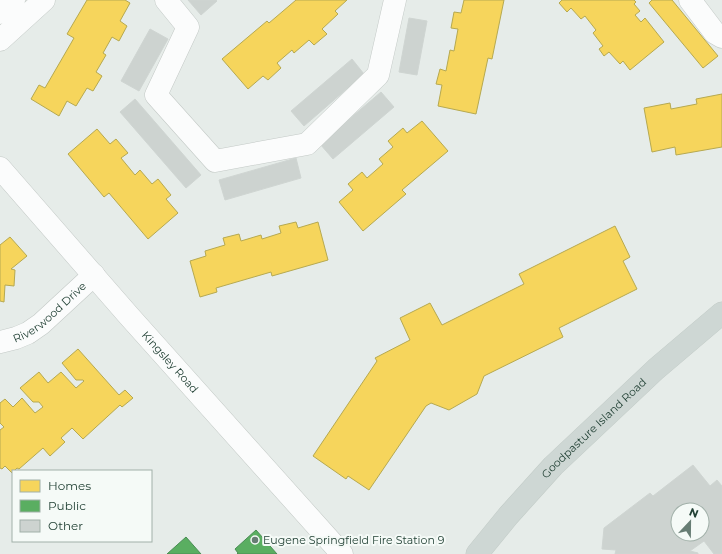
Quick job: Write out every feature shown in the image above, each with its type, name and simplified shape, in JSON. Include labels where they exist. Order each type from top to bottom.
[{"type":"main road","name":"Goodpasture Island Road","points":[[477,554],[508,516],[553,466],[656,369],[722,313]]},
{"type":"street","points":[[0,13],[14,0]]},
{"type":"street","points":[[0,40],[44,0]]},
{"type":"street","points":[[166,0],[188,27],[156,95],[215,161],[307,144],[378,75],[395,0]]},
{"type":"street","points":[[690,0],[716,33],[722,37]]},
{"type":"street","name":"Kingsley Road","points":[[0,168],[129,316],[342,554]]},
{"type":"street","name":"Riverwood Drive","points":[[0,342],[28,333],[41,324],[94,275]]},
{"type":"building: Homes","points":[[87,0],[125,0],[130,3],[120,21],[127,26],[119,41],[112,37],[103,53],[106,55],[96,72],[102,76],[93,91],[87,88],[76,106],[67,101],[59,116],[31,99],[39,85],[45,88],[74,38],[67,34]]},
{"type":"building: Homes","points":[[296,0],[347,0],[335,11],[338,14],[322,29],[327,34],[314,45],[309,40],[294,53],[292,50],[277,63],[281,68],[268,80],[263,76],[248,89],[222,59],[267,21],[269,23]]},
{"type":"building: Homes","points":[[464,0],[504,0],[492,59],[488,58],[476,114],[438,106],[442,85],[436,84],[440,69],[446,71],[450,50],[454,51],[458,29],[451,28],[454,12],[461,13]]},
{"type":"building: Homes","points":[[562,0],[634,0],[636,2],[634,4],[640,11],[635,15],[641,22],[645,18],[664,42],[630,70],[623,61],[620,64],[609,52],[604,56],[599,49],[603,46],[593,33],[596,30],[585,16],[581,19],[571,8],[567,12],[559,3]]},
{"type":"building: Homes","points":[[652,0],[672,0],[718,56],[703,68],[649,3]]},
{"type":"building: Homes","points":[[722,94],[722,147],[676,155],[675,147],[652,152],[644,108],[670,103],[671,109],[697,104],[696,99]]},
{"type":"building: Homes","points":[[422,121],[448,151],[402,190],[406,194],[363,231],[339,202],[353,190],[348,184],[362,172],[367,178],[383,164],[379,159],[393,147],[388,141],[403,128],[407,133]]},
{"type":"building: Homes","points":[[97,129],[110,144],[116,139],[128,153],[121,158],[135,175],[140,170],[152,184],[158,179],[171,195],[166,199],[178,213],[148,239],[109,193],[104,197],[68,154]]},
{"type":"building: Homes","points":[[296,222],[298,228],[318,222],[328,260],[272,276],[271,272],[216,288],[217,292],[200,297],[190,261],[206,256],[205,251],[225,245],[223,238],[239,234],[241,241],[261,235],[262,239],[281,233],[279,226]]},
{"type":"building: Homes","points":[[615,226],[630,257],[623,261],[637,289],[559,328],[563,337],[484,376],[477,394],[449,410],[431,403],[426,406],[369,490],[348,476],[346,479],[313,456],[377,361],[375,358],[410,340],[400,318],[430,303],[442,325],[524,284],[519,274]]},
{"type":"building: Homes","points":[[10,237],[27,256],[11,269],[15,270],[14,286],[5,285],[4,302],[0,301],[0,245]]},
{"type":"building: Homes","points":[[78,349],[119,395],[125,390],[133,398],[122,407],[120,405],[83,439],[72,428],[61,438],[65,442],[50,456],[43,448],[19,469],[17,468],[12,470],[12,473],[5,466],[2,469],[0,468],[0,430],[4,427],[0,423],[0,403],[5,399],[13,407],[22,398],[35,413],[43,407],[39,402],[33,402],[20,388],[39,372],[48,383],[61,372],[76,388],[84,381],[76,380],[62,363]]},
{"type":"building: Public","name":"Eugene Springfield Fire Station 9","points":[[256,530],[277,554],[237,554],[238,553],[235,549]]},
{"type":"building: Public","points":[[186,537],[201,554],[167,554]]},
{"type":"building: Other","points":[[188,0],[216,0],[217,1],[201,15]]},
{"type":"building: Other","points":[[409,18],[427,21],[417,75],[399,72]]},
{"type":"building: Other","points":[[150,29],[168,39],[139,91],[121,81]]},
{"type":"building: Other","points":[[352,59],[364,74],[304,126],[291,111]]},
{"type":"building: Other","points":[[381,92],[394,107],[333,159],[320,144]]},
{"type":"building: Other","points":[[135,99],[201,175],[186,188],[120,112]]},
{"type":"building: Other","points":[[296,158],[301,178],[225,200],[219,180]]},
{"type":"building: Other","points":[[693,465],[710,486],[717,480],[722,486],[722,554],[714,554],[705,542],[710,542],[710,502],[670,502],[670,542],[703,542],[690,551],[698,554],[615,554],[616,550],[602,549],[604,528],[650,493],[653,496]]},
{"type":"place","name":"Eugene Springfield Fire Station 9","points":[[255,540]]}]
